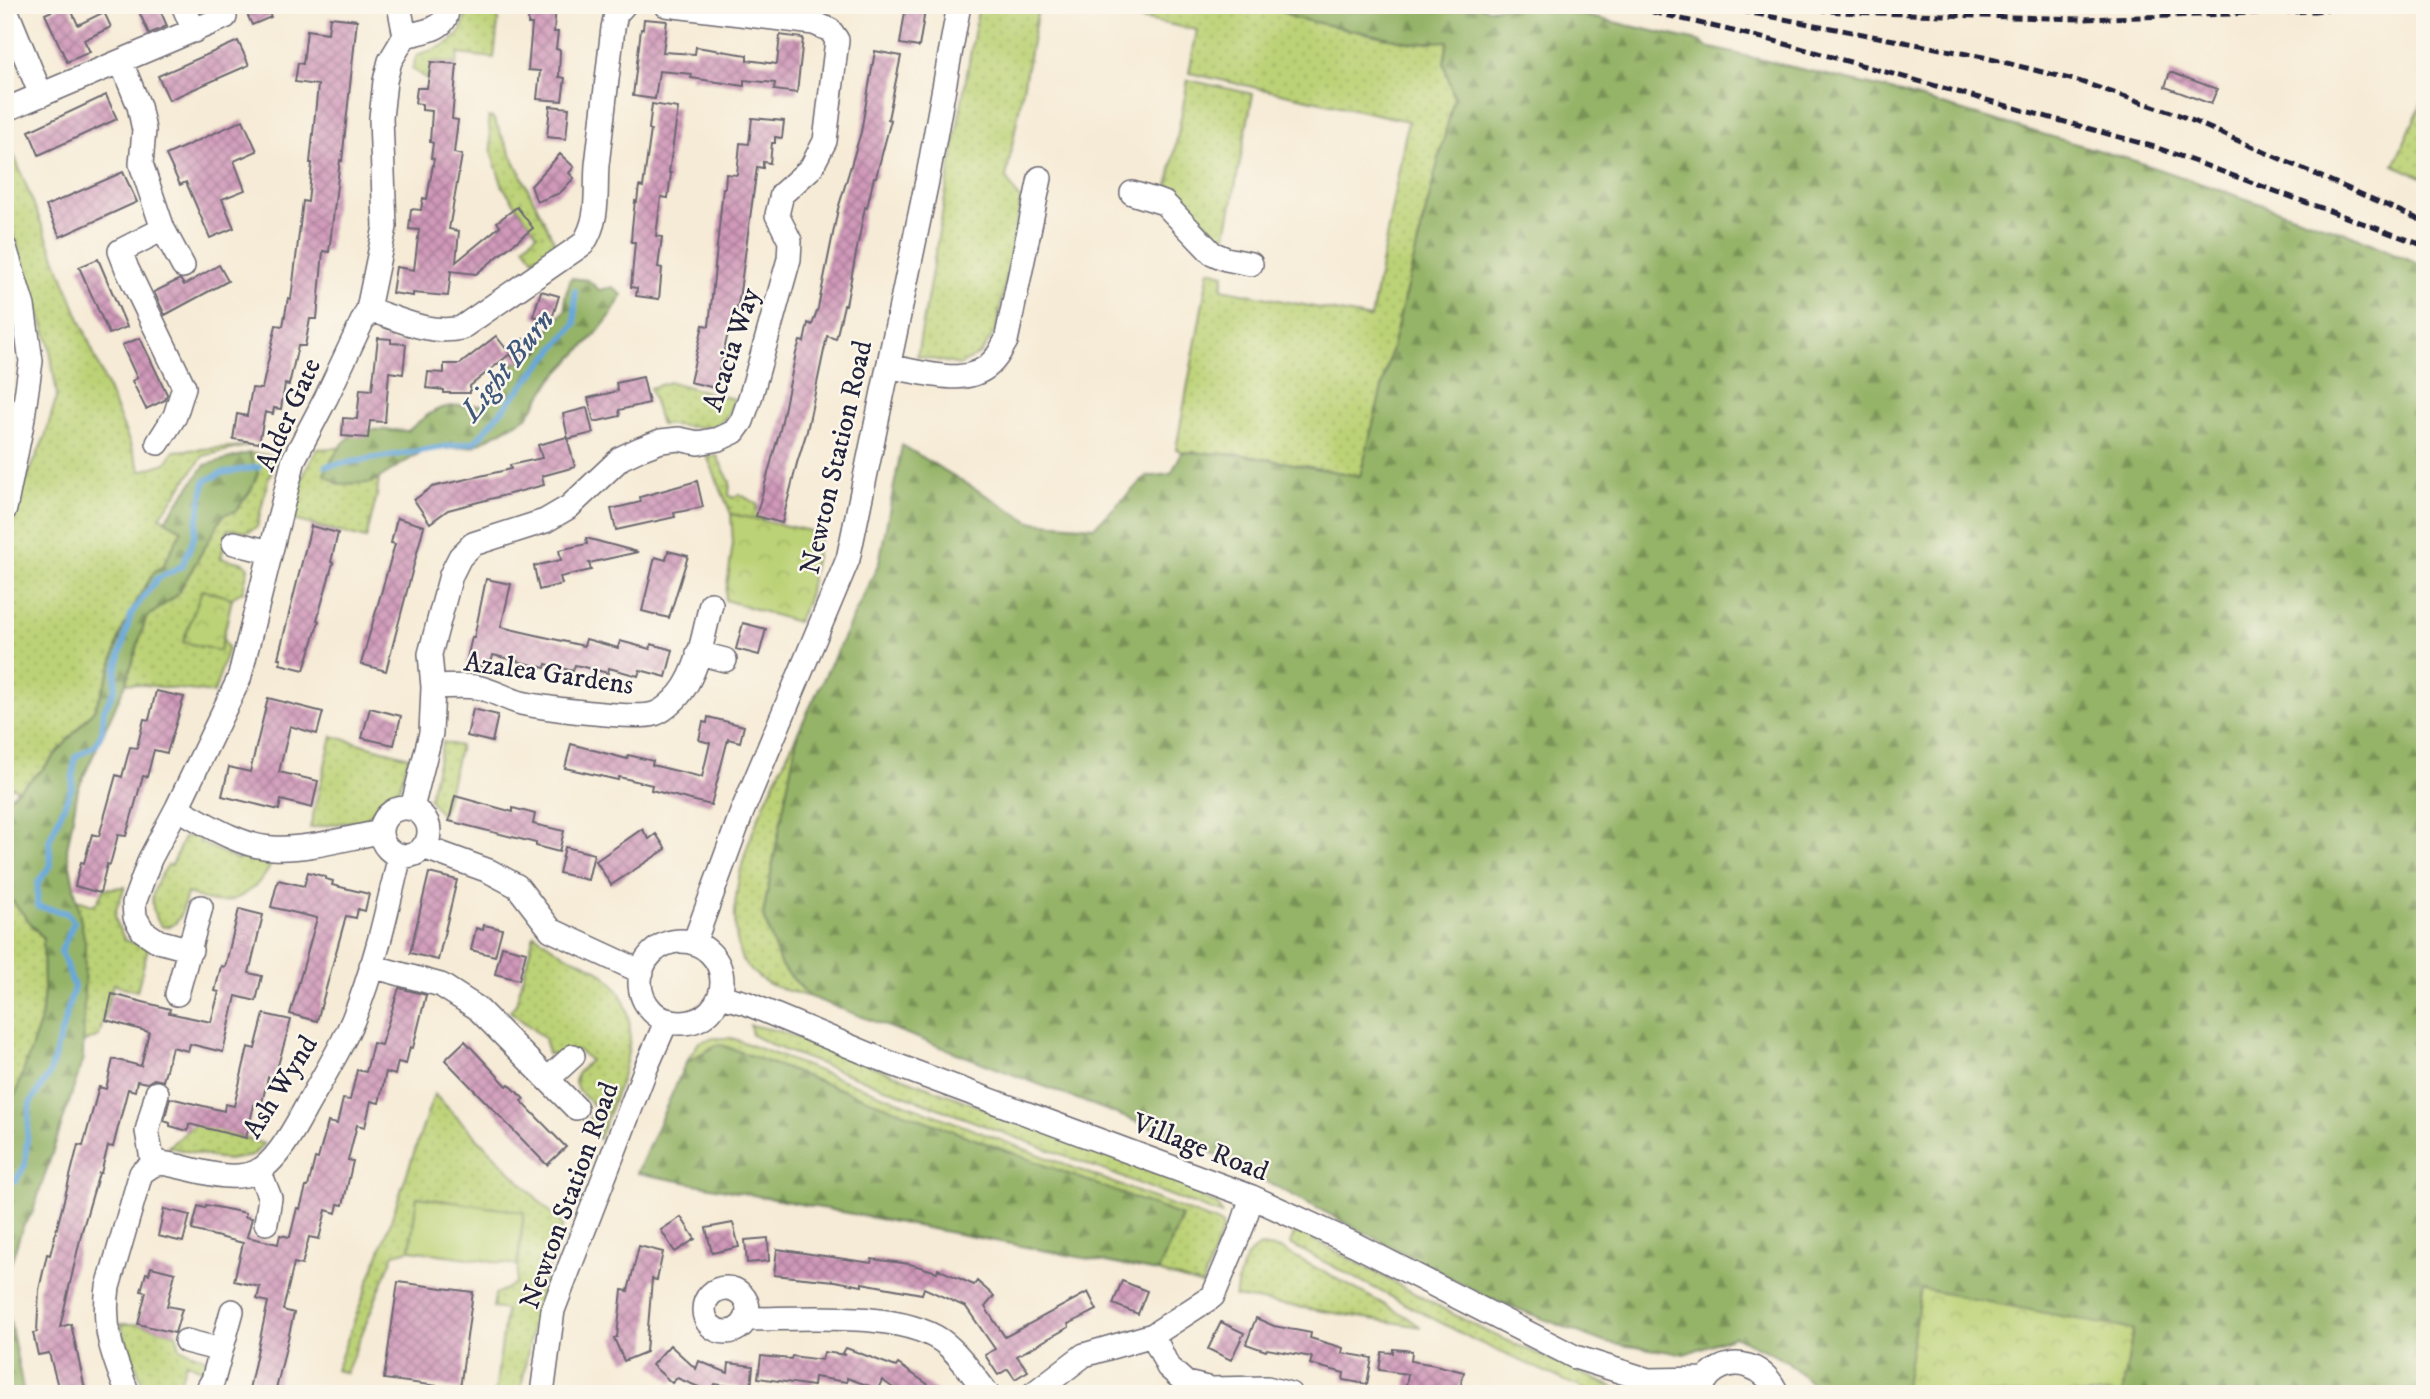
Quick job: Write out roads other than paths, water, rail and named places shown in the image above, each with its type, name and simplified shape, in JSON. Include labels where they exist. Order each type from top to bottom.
[{"type":"street","points":[[183,5],[194,31]]},
{"type":"street","points":[[399,5],[405,36],[433,30],[444,22],[447,5]]},
{"type":"street","points":[[368,309],[427,329],[445,331],[461,328],[583,244],[591,232],[596,210],[597,168],[613,28],[616,13],[624,5]]},
{"type":"street","name":"Acacia Way","points":[[412,808],[431,733],[433,687],[430,654],[451,575],[460,557],[473,544],[545,521],[569,507],[621,458],[640,449],[679,439],[698,443],[719,439],[733,432],[742,421],[751,394],[789,259],[790,241],[777,215],[782,194],[811,168],[825,141],[837,40],[830,30],[814,23],[666,5]]},
{"type":"street","name":"Newton Station Road","points":[[694,943],[742,813],[848,558],[927,181],[959,5]]},
{"type":"street","points":[[5,7],[41,95]]},
{"type":"street","points":[[5,110],[225,17]]},
{"type":"street","name":"Alder Gate","points":[[191,950],[158,941],[143,931],[135,917],[134,903],[150,859],[239,679],[293,459],[326,398],[368,309],[385,227],[381,118],[385,81],[390,61],[405,36]]},
{"type":"street","points":[[121,62],[139,106],[144,130],[141,164],[163,229],[183,266]]},
{"type":"street","points":[[888,367],[946,377],[971,375],[993,363],[1006,341],[1040,178]]},
{"type":"street","points":[[1132,193],[1164,203],[1212,253],[1251,264]]},
{"type":"street","points":[[158,443],[175,416],[184,387],[120,251],[163,229]]},
{"type":"street","points":[[5,509],[31,361],[23,306],[7,257]]},
{"type":"street","points":[[234,543],[270,552]]},
{"type":"street","name":"Azalea Gardens","points":[[433,687],[472,687],[495,691],[519,702],[576,710],[634,716],[654,714],[673,702],[687,683],[698,653],[710,604]]},
{"type":"street","points":[[698,653],[725,660]]},
{"type":"street","points":[[177,808],[223,833],[270,849],[299,848],[381,832]]},
{"type":"street","points":[[412,808],[424,818],[429,833],[423,847],[412,854],[400,855],[387,847],[381,832],[387,816],[394,810],[412,808]]},
{"type":"street","points":[[423,847],[489,872],[517,886],[551,930],[642,972]]},
{"type":"street","name":"Ash Wynd","points":[[153,1165],[172,1165],[227,1177],[244,1176],[259,1170],[276,1154],[307,1105],[352,1022],[371,966],[400,855]]},
{"type":"street","points":[[177,994],[201,907]]},
{"type":"street","points":[[668,943],[694,943],[706,949],[721,971],[720,996],[714,1006],[696,1020],[676,1023],[656,1014],[643,995],[640,984],[642,972],[647,960],[656,950],[668,943]]},
{"type":"street","points":[[371,966],[441,985],[477,1007],[576,1108]]},
{"type":"street","name":"Village Road","points":[[720,996],[746,1003],[890,1063],[1252,1197],[1354,1244],[1575,1357],[1648,1380],[1703,1386]]},
{"type":"street","name":"Newton Station Road","points":[[542,1394],[553,1310],[667,1020]]},
{"type":"street","points":[[548,1079],[573,1056]]},
{"type":"street","points":[[128,1394],[106,1328],[106,1302],[136,1185],[141,1173],[153,1165],[147,1131],[157,1093]]},
{"type":"street","points":[[259,1170],[270,1198],[266,1223]]},
{"type":"street","points":[[1032,1394],[1084,1355],[1153,1335],[1213,1296],[1252,1197]]},
{"type":"street","points":[[205,1394],[213,1380],[232,1311]]},
{"type":"street","points":[[747,1319],[855,1319],[913,1327],[943,1342],[988,1394]]},
{"type":"street","points":[[1153,1335],[1168,1367],[1186,1384],[1210,1389],[1267,1388],[1290,1394]]},
{"type":"street","points":[[186,1341],[221,1350]]},
{"type":"street","points":[[1703,1386],[1715,1371],[1739,1364],[1752,1366],[1763,1372],[1778,1393]]},
{"type":"street","name":"Village Road","points":[[1648,1380],[1670,1394]]},
{"type":"waterway","name":"Light Burn","points":[[326,466],[475,442],[575,324],[575,291]]},
{"type":"waterway","name":"Light Burn","points":[[5,1181],[16,1181],[25,1165],[30,1103],[50,1073],[74,987],[61,951],[74,922],[67,913],[37,906],[38,882],[51,865],[49,841],[72,787],[75,757],[96,745],[102,731],[104,710],[115,689],[116,671],[131,614],[157,579],[182,566],[194,538],[205,481],[222,473],[259,467]]},
{"type":"railway","points":[[1623,5],[1771,40],[2155,147],[2425,246]]},
{"type":"railway","points":[[1710,5],[1983,57],[2078,81],[2177,114],[2425,222]]},
{"type":"railway","points":[[1771,5],[1841,12],[2083,19],[2314,11],[2362,5]]}]
